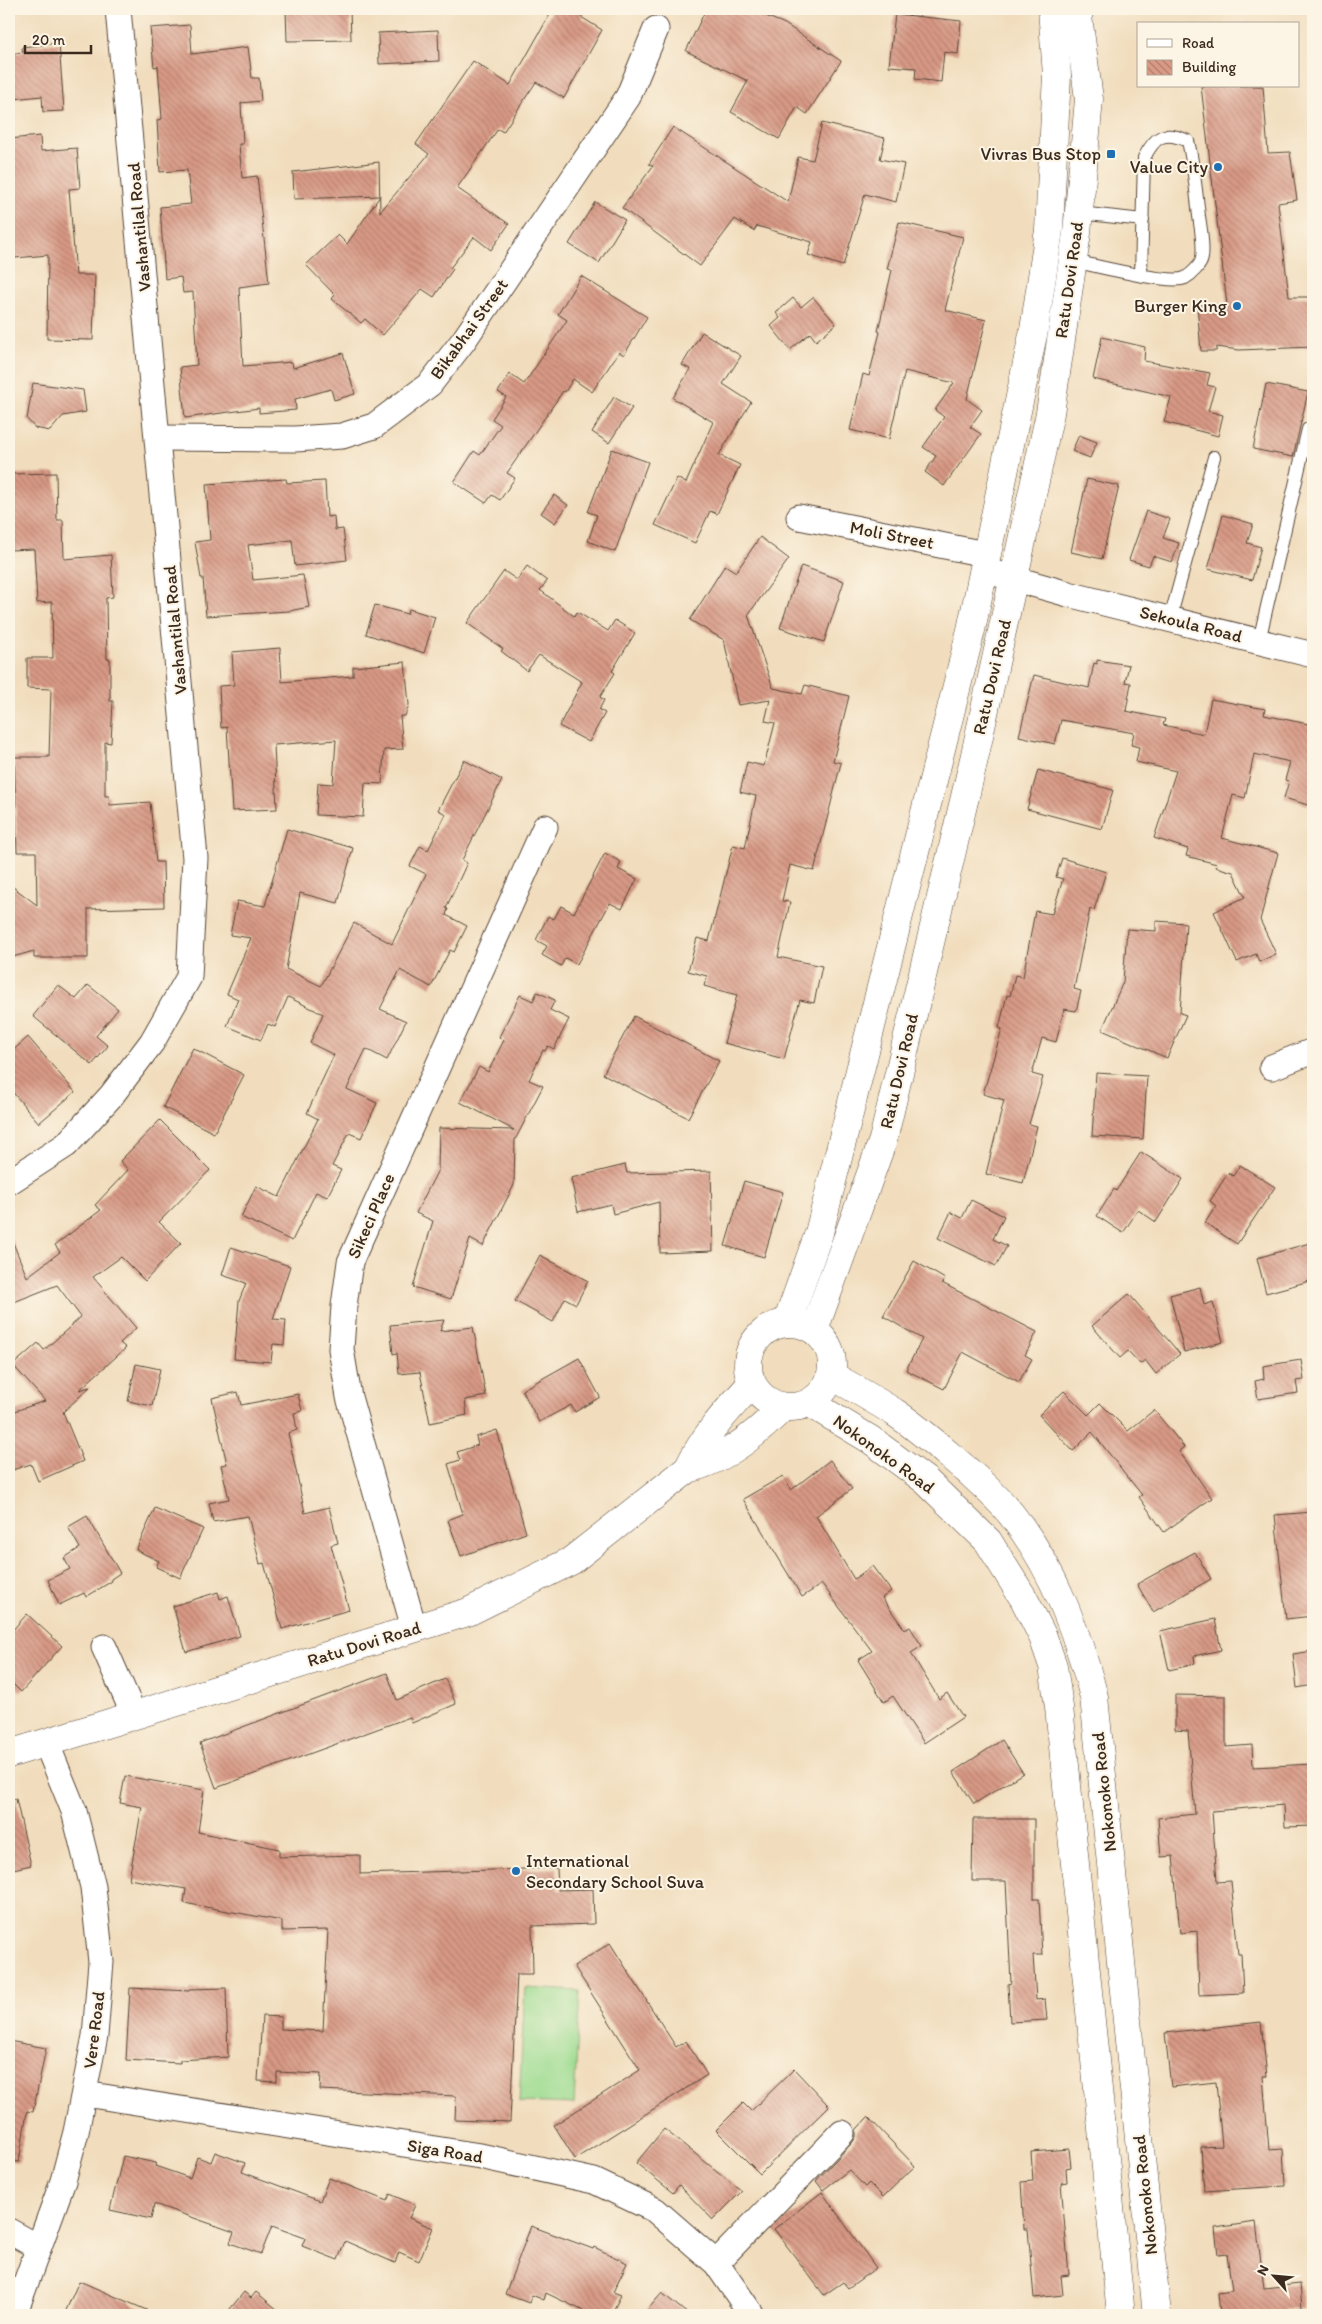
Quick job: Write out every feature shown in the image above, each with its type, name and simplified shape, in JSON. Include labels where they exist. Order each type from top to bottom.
[{"type":"main road","name":"Ratu Dovi Road","points":[[787,1323],[821,1224],[966,650],[1034,330],[1049,230],[1057,75],[1052,9]]},
{"type":"main road","name":"Ratu Dovi Road","points":[[814,1330],[883,1140],[974,758],[1050,413],[1078,223],[1089,99],[1077,9]]},
{"type":"main road","points":[[1049,230],[1078,223]]},
{"type":"main road","points":[[787,1323],[806,1326],[814,1330],[824,1339],[830,1350],[832,1362],[831,1375],[827,1386],[819,1396],[796,1405],[765,1398],[752,1383],[749,1370],[749,1357],[754,1344],[762,1334],[773,1327],[787,1323]]},
{"type":"main road","name":"Nokonoko Road","points":[[831,1375],[895,1413],[944,1451],[983,1485],[1011,1514],[1052,1578],[1072,1620],[1094,1697],[1157,2315]]},
{"type":"main road","name":"Ratu Dovi Road","points":[[688,1469],[697,1450],[713,1426],[752,1383]]},
{"type":"main road","name":"Ratu Dovi Road","points":[[9,1754],[468,1612],[571,1561],[688,1469],[714,1460],[796,1405]]},
{"type":"main road","name":"Nokonoko Road","points":[[796,1405],[871,1440],[924,1480],[988,1541],[1024,1599],[1043,1637],[1053,1666],[1059,1707],[1121,2315]]},
{"type":"street","name":"Vashantilal Road","points":[[9,1182],[66,1145],[111,1096],[152,1042],[189,977],[195,858],[118,9]]},
{"type":"street","name":"Bikabhai Street","points":[[158,438],[295,439],[342,436],[374,426],[430,384],[464,340],[628,97],[656,30]]},
{"type":"street","name":"Moli Street","points":[[799,517],[984,562],[1014,580]]},
{"type":"street","name":"Sekoula Road","points":[[1014,580],[1313,655]]},
{"type":"street","name":"Sikeci Place","points":[[414,1628],[349,1396],[341,1349],[350,1262],[546,827]]},
{"type":"street","points":[[1272,1067],[1313,1051]]},
{"type":"street","points":[[104,1647],[134,1714]]},
{"type":"street","name":"Vere Road","points":[[14,2315],[63,2180],[85,2094],[95,2036],[101,1962],[92,1887],[74,1811],[46,1742]]},
{"type":"street","name":"Siga Road","points":[[85,2094],[480,2156],[594,2181],[655,2210],[716,2263],[752,2315]]},
{"type":"street","points":[[716,2263],[842,2133]]},
{"type":"street","points":[[9,2231],[38,2246]]},
{"type":"lane","points":[[1073,261],[1141,274],[1152,278],[1184,278],[1195,270],[1202,260],[1202,239],[1193,160],[1188,141],[1176,136],[1162,135],[1151,144],[1144,158],[1141,274]]},
{"type":"lane","points":[[1078,223],[1143,220]]},
{"type":"lane","points":[[1259,641],[1308,429]]},
{"type":"lane","points":[[1170,619],[1214,457]]},
{"type":"green space","points":[[525,1988],[580,1991],[574,2104],[519,2102]]},
{"type":"building","points":[[286,9],[350,9],[351,40],[287,41]]},
{"type":"building","points":[[553,9],[587,9],[581,17],[602,30],[564,98],[536,82],[503,132],[498,129],[457,188],[509,224],[491,250],[474,237],[450,268],[453,269],[434,297],[422,289],[383,335],[365,319],[361,323],[332,299],[335,295],[306,265],[338,235],[347,244],[380,196],[380,212],[429,154],[416,144],[473,61],[510,85]]},
{"type":"building","points":[[706,9],[749,9],[785,24],[841,61],[807,114],[797,107],[779,139],[731,112],[748,81],[686,51]]},
{"type":"building","points":[[895,14],[961,21],[958,54],[944,52],[941,82],[915,79],[916,68],[889,66]]},
{"type":"building","points":[[190,25],[192,54],[248,47],[252,78],[259,78],[261,101],[241,103],[243,144],[239,144],[242,178],[257,176],[269,283],[239,287],[243,366],[292,362],[293,368],[343,353],[355,394],[334,400],[331,389],[295,399],[296,410],[259,413],[259,408],[185,418],[180,367],[197,365],[193,292],[183,293],[181,277],[165,279],[160,207],[191,204],[187,170],[160,172],[157,120],[162,119],[158,66],[154,67],[150,28]]},
{"type":"building","points":[[438,30],[439,61],[379,64],[378,33]]},
{"type":"building","points":[[59,43],[64,111],[43,112],[42,96],[13,99],[10,54],[23,52],[22,47]]},
{"type":"building","points":[[1201,88],[1263,88],[1268,153],[1290,152],[1297,200],[1278,203],[1289,297],[1310,297],[1313,321],[1313,347],[1239,350],[1217,347],[1216,351],[1201,351],[1197,305],[1227,305]]},
{"type":"building","points":[[822,123],[885,138],[880,159],[904,164],[896,202],[865,194],[843,266],[808,255],[812,242],[757,226],[754,231],[735,219],[700,266],[622,208],[653,166],[649,164],[673,127],[788,202],[798,157],[813,160]]},
{"type":"building","points":[[40,136],[41,151],[77,148],[80,188],[69,189],[76,275],[95,275],[93,340],[47,339],[48,255],[15,258],[9,191],[9,139]]},
{"type":"building","points":[[379,162],[380,196],[294,199],[293,172]]},
{"type":"building","points":[[595,202],[625,220],[599,263],[569,244]]},
{"type":"building","points":[[899,222],[963,237],[945,310],[986,320],[967,399],[982,410],[970,427],[981,434],[944,486],[925,472],[936,456],[923,447],[944,417],[935,410],[954,383],[905,371],[889,439],[850,430],[863,374],[869,376],[880,332],[878,331],[892,270],[887,269]]},
{"type":"building","points":[[581,276],[647,317],[624,355],[619,352],[592,392],[573,379],[507,473],[515,478],[500,500],[492,495],[486,503],[454,482],[474,451],[480,455],[501,425],[492,419],[506,397],[498,392],[510,374],[524,384],[567,320],[558,314]]},
{"type":"building","points":[[813,297],[836,324],[816,341],[810,333],[790,350],[771,326],[780,318],[776,313],[793,298],[801,307]]},
{"type":"building","points":[[702,332],[741,356],[723,384],[751,402],[719,455],[740,465],[717,514],[710,511],[695,543],[655,525],[677,478],[686,483],[713,422],[673,398],[690,369],[682,365]]},
{"type":"building","points":[[1102,337],[1145,347],[1144,361],[1210,373],[1207,385],[1215,387],[1208,411],[1223,415],[1218,436],[1164,422],[1171,397],[1093,379]]},
{"type":"building","points":[[33,383],[83,390],[86,412],[63,416],[50,431],[35,428],[27,419]]},
{"type":"building","points":[[1266,384],[1308,392],[1293,457],[1253,449]]},
{"type":"building","points":[[614,397],[632,408],[609,443],[592,432]]},
{"type":"building","points":[[1079,435],[1097,442],[1090,458],[1072,451]]},
{"type":"building","points":[[612,449],[648,462],[615,552],[588,541],[597,515],[588,512]]},
{"type":"building","points":[[56,473],[57,520],[63,520],[64,559],[111,555],[113,597],[106,598],[107,659],[110,659],[110,701],[113,701],[111,743],[105,742],[105,796],[109,796],[110,805],[150,802],[156,862],[163,862],[164,907],[88,909],[88,958],[34,958],[34,951],[9,958],[9,884],[37,905],[36,852],[17,852],[14,757],[49,757],[51,689],[27,688],[27,658],[53,658],[52,602],[37,603],[34,549],[9,550],[9,474]]},
{"type":"building","points":[[286,479],[287,483],[325,481],[327,517],[334,516],[335,530],[343,529],[347,560],[295,566],[292,540],[248,545],[253,580],[303,575],[309,607],[289,611],[206,616],[203,578],[201,578],[195,542],[210,540],[206,484]]},
{"type":"building","points":[[1087,479],[1119,486],[1102,559],[1071,552]]},
{"type":"building","points":[[554,495],[568,505],[555,523],[541,513]]},
{"type":"building","points":[[1146,511],[1170,519],[1163,538],[1179,543],[1172,562],[1153,556],[1149,566],[1129,560]]},
{"type":"building","points":[[1223,515],[1253,524],[1247,543],[1261,547],[1252,580],[1208,569]]},
{"type":"building","points":[[760,537],[789,559],[748,615],[773,688],[802,694],[805,685],[849,696],[833,761],[841,763],[814,871],[790,865],[782,901],[790,902],[778,957],[822,966],[814,1003],[800,1000],[784,1059],[724,1043],[737,995],[704,986],[707,976],[688,971],[697,938],[709,941],[733,845],[745,848],[756,796],[740,792],[747,762],[764,766],[775,723],[765,721],[770,700],[738,705],[724,640],[690,620],[725,565],[736,572]]},
{"type":"building","points":[[527,566],[547,581],[540,590],[574,616],[577,612],[608,631],[615,620],[635,633],[612,671],[615,673],[600,697],[604,700],[599,710],[605,713],[589,742],[559,726],[582,682],[539,655],[527,671],[501,651],[503,649],[467,623],[504,571],[517,580]]},
{"type":"building","points":[[801,566],[844,581],[824,642],[780,628]]},
{"type":"building","points":[[375,605],[407,614],[409,609],[435,617],[424,653],[366,634]]},
{"type":"building","points":[[280,648],[282,682],[353,676],[353,667],[405,662],[409,705],[405,716],[400,716],[403,749],[384,750],[382,784],[365,783],[363,817],[316,815],[318,783],[333,784],[336,740],[274,745],[277,809],[232,811],[227,727],[221,728],[219,686],[234,685],[232,652]]},
{"type":"building","points":[[1097,660],[1129,665],[1125,682],[1131,683],[1126,711],[1165,719],[1163,725],[1204,734],[1211,699],[1265,709],[1264,715],[1313,725],[1313,786],[1308,805],[1284,798],[1289,781],[1285,780],[1290,762],[1254,754],[1245,798],[1233,795],[1222,838],[1278,853],[1260,920],[1276,954],[1259,962],[1256,954],[1237,962],[1214,912],[1245,897],[1233,872],[1216,867],[1217,864],[1186,856],[1188,849],[1154,838],[1176,771],[1136,762],[1139,747],[1131,745],[1134,733],[1061,720],[1055,744],[1019,736],[1034,675],[1089,688],[1094,663],[1097,664]]},
{"type":"building","points":[[464,760],[502,780],[462,860],[467,863],[446,908],[448,909],[446,915],[467,926],[454,952],[450,950],[431,987],[400,970],[380,1009],[406,1021],[387,1060],[366,1049],[347,1089],[377,1103],[361,1138],[349,1133],[332,1166],[341,1170],[327,1197],[316,1192],[292,1241],[241,1217],[256,1186],[279,1197],[318,1119],[307,1113],[334,1055],[310,1043],[323,1014],[288,997],[275,1027],[268,1024],[261,1040],[227,1026],[238,999],[227,994],[251,938],[230,935],[237,901],[265,906],[287,829],[353,848],[338,903],[300,893],[286,969],[321,986],[354,923],[392,944],[426,874],[410,866],[420,846],[428,850],[446,814],[438,810]]},
{"type":"building","points":[[1038,770],[1113,790],[1102,829],[1027,809]]},
{"type":"building","points":[[605,853],[621,862],[618,869],[637,879],[622,909],[610,903],[577,964],[565,958],[561,966],[542,955],[547,946],[536,940],[548,916],[554,919],[561,906],[574,913]]},
{"type":"building","points":[[1062,858],[1106,872],[1094,910],[1090,909],[1074,989],[1081,991],[1076,1011],[1064,1009],[1056,1042],[1042,1038],[1032,1074],[1043,1077],[1029,1124],[1037,1126],[1023,1183],[986,1174],[1004,1100],[983,1094],[1002,1029],[999,1028],[1007,995],[1010,996],[1015,975],[1023,977],[1035,911],[1052,914],[1063,879],[1056,877]]},
{"type":"building","points":[[1156,921],[1186,923],[1180,1013],[1186,1015],[1167,1058],[1102,1030],[1123,982],[1127,929],[1156,931]]},
{"type":"building","points":[[58,985],[76,999],[88,985],[118,1009],[96,1036],[108,1046],[92,1065],[33,1016]]},
{"type":"building","points":[[537,992],[555,1000],[550,1010],[569,1019],[554,1049],[548,1046],[545,1051],[543,1050],[529,1080],[543,1086],[515,1140],[514,1185],[483,1246],[470,1239],[451,1299],[413,1287],[433,1221],[416,1213],[438,1170],[439,1128],[514,1130],[460,1102],[479,1067],[488,1072],[504,1040],[499,1037],[520,995],[533,1001]]},
{"type":"building","points":[[634,1016],[719,1061],[688,1118],[603,1074]]},
{"type":"building","points":[[28,1037],[75,1092],[39,1123],[9,1088],[9,1054]]},
{"type":"building","points":[[193,1048],[244,1075],[214,1133],[163,1107]]},
{"type":"building","points":[[1096,1073],[1147,1076],[1143,1139],[1092,1136]]},
{"type":"building","points":[[160,1120],[210,1170],[159,1222],[181,1243],[145,1281],[121,1257],[93,1277],[136,1328],[120,1343],[126,1348],[79,1390],[90,1387],[63,1412],[83,1461],[38,1481],[31,1464],[9,1471],[9,1413],[45,1401],[13,1365],[38,1343],[44,1350],[81,1317],[57,1285],[9,1304],[9,1233],[27,1277],[60,1252],[55,1245],[101,1210],[95,1205],[128,1170],[120,1161]]},
{"type":"building","points":[[1141,1152],[1183,1179],[1156,1222],[1138,1210],[1123,1233],[1097,1216]]},
{"type":"building","points":[[625,1165],[627,1173],[711,1171],[713,1251],[660,1253],[659,1202],[613,1214],[611,1204],[578,1212],[571,1178]]},
{"type":"building","points":[[1240,1165],[1275,1187],[1237,1244],[1205,1223],[1216,1206],[1210,1201],[1228,1173],[1233,1176]]},
{"type":"building","points":[[744,1181],[783,1192],[764,1257],[725,1246]]},
{"type":"building","points":[[971,1200],[1004,1216],[993,1239],[1007,1246],[996,1266],[938,1238],[951,1212],[962,1218]]},
{"type":"building","points":[[1313,1242],[1313,1280],[1266,1293],[1257,1258]]},
{"type":"building","points":[[231,1247],[290,1266],[273,1319],[286,1320],[284,1345],[273,1344],[271,1362],[234,1359],[239,1301],[246,1283],[222,1275]]},
{"type":"building","points":[[540,1255],[588,1281],[576,1304],[565,1298],[553,1322],[515,1301]]},
{"type":"building","points":[[914,1261],[945,1279],[942,1283],[1037,1332],[1025,1355],[1032,1359],[1019,1382],[963,1352],[944,1389],[906,1370],[922,1339],[883,1316]]},
{"type":"building","points":[[1200,1287],[1204,1305],[1213,1302],[1223,1342],[1184,1352],[1170,1295]]},
{"type":"building","points":[[1129,1294],[1180,1354],[1156,1374],[1145,1360],[1140,1364],[1128,1351],[1120,1358],[1092,1326]]},
{"type":"building","points":[[444,1320],[440,1331],[473,1327],[486,1396],[465,1400],[467,1415],[430,1423],[420,1372],[399,1374],[397,1353],[393,1354],[390,1325]]},
{"type":"building","points":[[579,1358],[600,1397],[575,1412],[571,1405],[539,1422],[522,1390]]},
{"type":"building","points":[[1301,1360],[1304,1380],[1296,1381],[1298,1393],[1258,1399],[1255,1381],[1264,1379],[1263,1366]]},
{"type":"building","points":[[136,1364],[160,1369],[152,1406],[128,1401]]},
{"type":"building","points":[[1064,1391],[1088,1415],[1100,1403],[1128,1431],[1154,1410],[1184,1447],[1179,1451],[1212,1498],[1164,1532],[1139,1497],[1142,1495],[1092,1432],[1073,1451],[1039,1415]]},
{"type":"building","points":[[238,1392],[241,1405],[298,1394],[302,1411],[294,1413],[297,1430],[288,1433],[305,1513],[329,1507],[338,1543],[331,1545],[349,1610],[282,1629],[264,1563],[260,1564],[248,1516],[213,1522],[209,1503],[229,1499],[221,1465],[227,1464],[212,1398]]},
{"type":"building","points":[[497,1430],[526,1533],[461,1556],[448,1520],[463,1514],[448,1464],[460,1460],[457,1452],[478,1445],[476,1437]]},
{"type":"building","points":[[830,1460],[852,1489],[816,1516],[854,1579],[872,1566],[891,1591],[882,1598],[905,1630],[910,1627],[922,1646],[911,1653],[939,1699],[947,1693],[963,1717],[924,1743],[893,1696],[884,1702],[858,1660],[872,1651],[822,1584],[802,1597],[743,1499],[783,1476],[791,1490]]},
{"type":"building","points":[[155,1508],[203,1529],[180,1578],[156,1567],[159,1561],[136,1550]]},
{"type":"building","points":[[1313,1512],[1313,1616],[1286,1619],[1275,1515]]},
{"type":"building","points":[[87,1516],[120,1573],[111,1579],[112,1581],[86,1597],[84,1593],[59,1605],[48,1580],[70,1569],[64,1558],[80,1548],[68,1527]]},
{"type":"building","points":[[1195,1552],[1211,1579],[1153,1612],[1137,1584]]},
{"type":"building","points":[[218,1592],[220,1599],[228,1596],[240,1636],[186,1652],[173,1606]]},
{"type":"building","points":[[27,1614],[62,1646],[21,1692],[9,1680],[9,1634]]},
{"type":"building","points":[[1215,1619],[1221,1650],[1194,1656],[1195,1664],[1169,1670],[1160,1631]]},
{"type":"building","points":[[1313,1651],[1313,1685],[1297,1688],[1293,1654]]},
{"type":"building","points":[[387,1673],[397,1700],[445,1679],[456,1704],[412,1723],[410,1717],[216,1788],[200,1743]]},
{"type":"building","points":[[1175,1695],[1226,1696],[1226,1747],[1252,1745],[1253,1767],[1313,1764],[1313,1826],[1285,1827],[1284,1805],[1212,1811],[1217,1882],[1231,1881],[1238,1954],[1241,1954],[1243,1993],[1199,1995],[1197,1931],[1180,1933],[1173,1856],[1161,1857],[1158,1818],[1195,1814],[1188,1731],[1175,1730]]},
{"type":"building","points":[[1002,1740],[1023,1773],[974,1804],[953,1772]]},
{"type":"building","points":[[125,1776],[204,1790],[198,1832],[279,1849],[279,1857],[360,1855],[360,1874],[557,1868],[558,1890],[593,1889],[594,1924],[532,1926],[533,1974],[517,1974],[510,2122],[455,2120],[456,2096],[320,2090],[321,2074],[277,2072],[277,2082],[258,2081],[262,2016],[281,2017],[281,2029],[323,2031],[328,1930],[282,1931],[282,1921],[184,1903],[186,1889],[129,1879],[142,1807],[120,1803]]},
{"type":"building","points":[[16,1799],[31,1865],[9,1870],[9,1800]]},
{"type":"building","points":[[973,1819],[1034,1819],[1034,1899],[1039,1899],[1042,1955],[1033,1955],[1036,2000],[1045,1999],[1047,2020],[1010,2022],[1008,1984],[1011,1983],[1006,1881],[972,1881]]},
{"type":"building","points":[[610,1943],[676,2047],[686,2041],[707,2075],[575,2159],[554,2125],[640,2070],[574,1966]]},
{"type":"building","points":[[130,1988],[189,1991],[189,1989],[226,1988],[228,2057],[180,2060],[180,2063],[126,2060]]},
{"type":"building","points":[[1261,2022],[1267,2076],[1263,2076],[1269,2150],[1283,2149],[1285,2186],[1204,2191],[1201,2147],[1222,2146],[1216,2082],[1171,2087],[1165,2033]]},
{"type":"building","points":[[9,2041],[46,2048],[33,2112],[27,2111],[19,2162],[9,2161]]},
{"type":"building","points":[[794,2069],[829,2106],[760,2174],[716,2130],[743,2103],[751,2111]]},
{"type":"building","points":[[868,2117],[915,2166],[883,2197],[869,2183],[865,2187],[849,2170],[823,2190],[816,2181],[852,2143],[856,2137],[856,2130]]},
{"type":"building","points":[[664,2129],[742,2191],[713,2220],[679,2185],[673,2193],[636,2163]]},
{"type":"building","points":[[1069,2149],[1071,2167],[1066,2168],[1067,2182],[1061,2183],[1069,2275],[1061,2276],[1063,2295],[1034,2298],[1028,2229],[1024,2229],[1021,2182],[1033,2181],[1031,2152]]},
{"type":"building","points":[[215,2152],[245,2163],[242,2172],[320,2201],[329,2178],[387,2201],[390,2194],[415,2205],[409,2218],[433,2228],[419,2261],[399,2252],[395,2263],[345,2241],[338,2260],[302,2246],[305,2238],[272,2226],[261,2254],[230,2243],[234,2232],[154,2204],[151,2219],[110,2210],[123,2156],[156,2163],[155,2166],[190,2178],[197,2157],[211,2162]]},
{"type":"building","points":[[822,2192],[876,2268],[848,2288],[843,2282],[824,2295],[774,2229]]},
{"type":"building","points":[[1256,2222],[1264,2288],[1300,2284],[1302,2308],[1283,2310],[1284,2315],[1220,2315],[1218,2293],[1232,2291],[1227,2254],[1218,2255],[1215,2228]]},
{"type":"building","points":[[531,2226],[593,2249],[594,2247],[627,2263],[613,2292],[621,2295],[611,2315],[592,2315],[546,2293],[544,2300],[532,2295],[529,2303],[505,2294]]},
{"type":"building","points":[[79,2281],[158,2315],[64,2315]]},
{"type":"building","points":[[244,2292],[251,2298],[256,2292],[284,2315],[225,2315]]},
{"type":"building","points":[[662,2293],[689,2315],[643,2315]]},
{"type":"place","name":"Vivras Bus Stop","points":[[1111,154]]},
{"type":"place","name":"Value City","points":[[1218,167]]},
{"type":"place","name":"Burger King","points":[[1237,306]]},
{"type":"place","name":"International Secondary School Suva","points":[[516,1871]]}]
